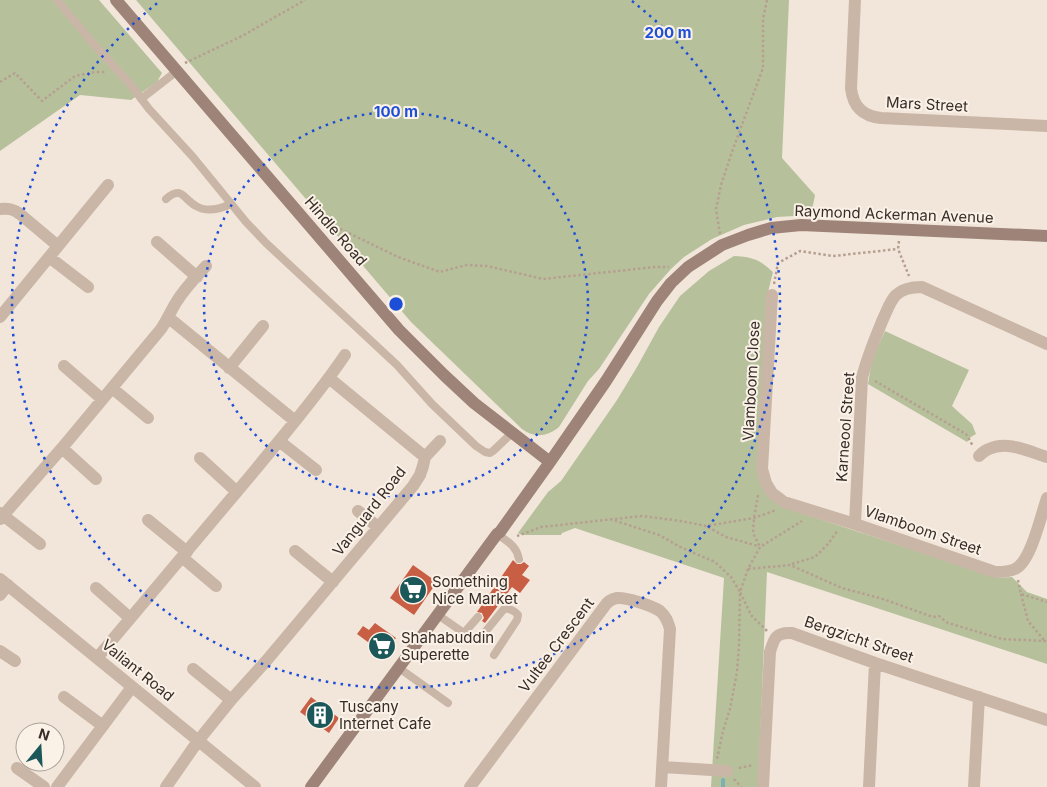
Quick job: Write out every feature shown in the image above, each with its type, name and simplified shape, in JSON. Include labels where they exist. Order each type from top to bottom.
[{"type":"street","name":"Hindle Road","points":[[116,0],[181,67],[399,330],[444,376],[474,403],[550,462]]},
{"type":"street","name":"Mars Street","points":[[855,0],[851,88],[855,102],[869,116],[1047,126]]},
{"type":"street","points":[[0,317],[108,185]]},
{"type":"street","points":[[0,209],[14,209],[58,246]]},
{"type":"street","name":"Raymond Ackerman Avenue","points":[[311,787],[550,462],[606,381],[657,300],[688,267],[722,245],[748,235],[772,228],[802,225],[1047,236]]},
{"type":"street","points":[[157,242],[197,277]]},
{"type":"street","points":[[49,257],[88,287]]},
{"type":"street","points":[[40,544],[1,515],[62,448],[112,388],[169,318],[182,293],[206,266]]},
{"type":"street","points":[[913,287],[922,287],[1047,344]]},
{"type":"street","name":"Karneool Street","points":[[850,522],[862,378],[866,363],[890,303],[897,294],[913,287]]},
{"type":"street","name":"Vlamboom Close","points":[[762,469],[772,295]]},
{"type":"street","points":[[169,318],[294,421]]},
{"type":"street","points":[[229,368],[263,326]]},
{"type":"street","points":[[97,658],[280,441],[345,355]]},
{"type":"street","points":[[64,366],[102,399]]},
{"type":"street","points":[[329,378],[425,457]]},
{"type":"street","points":[[112,388],[148,418]]},
{"type":"street","points":[[280,441],[316,470]]},
{"type":"street","name":"Vanguard Road","points":[[166,787],[198,741],[231,700],[267,660],[416,482],[425,457],[440,441]]},
{"type":"street","points":[[979,456],[990,448],[1002,446],[1047,457]]},
{"type":"street","points":[[62,448],[96,479]]},
{"type":"street","points":[[200,458],[237,492]]},
{"type":"street","name":"Vlamboom Street","points":[[762,469],[766,483],[772,492],[784,502],[850,522],[995,572],[1007,572],[1016,569]]},
{"type":"street","points":[[1016,569],[1029,553],[1047,498]]},
{"type":"street","points":[[358,511],[378,527]]},
{"type":"street","points":[[148,520],[216,586]]},
{"type":"street","points":[[296,551],[333,582]]},
{"type":"street","name":"Valiant Road","points":[[3,586],[97,658],[255,787]]},
{"type":"street","points":[[96,588],[130,618]]},
{"type":"street","name":"Vultee Crescent","points":[[475,785],[604,606],[610,601],[624,598],[654,608],[660,612],[668,622],[670,629],[661,787]]},
{"type":"street","name":"Bergzicht Street","points":[[777,635],[783,632],[792,633],[875,663],[1047,720]]},
{"type":"street","points":[[763,787],[770,652],[777,635]]},
{"type":"street","points":[[0,650],[15,661]]},
{"type":"street","points":[[869,787],[875,663]]},
{"type":"street","points":[[193,669],[231,700]]},
{"type":"street","points":[[58,787],[132,687]]},
{"type":"street","points":[[974,787],[979,697]]},
{"type":"street","points":[[64,698],[102,726]]},
{"type":"street","points":[[663,767],[721,770]]},
{"type":"street","points":[[23,772],[44,787]]},
{"type":"lane","points":[[57,0],[266,243],[397,365],[432,404],[480,450],[493,452],[512,433]]},
{"type":"lane","points":[[141,99],[181,67]]},
{"type":"lane","points":[[166,199],[172,194],[180,194],[196,206],[208,210],[215,210],[231,204]]},
{"type":"lane","points":[[497,534],[514,547],[518,552],[519,559]]},
{"type":"lane","points":[[438,615],[471,638],[479,638],[504,609],[508,608],[514,612],[518,615],[517,620],[494,654]]},
{"type":"lane","points":[[464,633],[478,618]]},
{"type":"lane","points":[[399,668],[448,703]]},
{"type":"path","points":[[181,67],[242,36],[305,0]]},
{"type":"path","points":[[722,245],[716,210],[721,185],[763,68],[763,19],[767,0]]},
{"type":"path","points":[[0,82],[15,73],[42,100],[75,76],[95,72],[120,72]]},
{"type":"path","points":[[325,225],[319,218],[398,257],[440,272],[466,265],[487,266],[543,279],[655,268],[688,267]]},
{"type":"path","points":[[898,241],[898,249],[913,287]]},
{"type":"path","points":[[772,295],[778,263],[800,251],[833,256],[898,249]]},
{"type":"path","points":[[862,378],[877,381],[966,434],[979,456]]},
{"type":"path","points":[[759,490],[753,533],[760,546]]},
{"type":"path","points":[[706,526],[754,518],[776,510],[784,502]]},
{"type":"path","points":[[765,762],[721,770],[723,731],[730,709],[737,672],[740,592],[760,546],[815,512]]},
{"type":"path","points":[[513,537],[541,527],[642,516],[706,526],[726,537],[760,546]]},
{"type":"path","points":[[610,519],[659,535],[715,562],[731,577],[752,615],[767,632],[777,635]]},
{"type":"path","points":[[748,570],[790,565],[814,557],[850,522]]},
{"type":"path","points":[[790,565],[842,588],[884,599],[933,617],[939,616],[948,623],[1002,640],[1046,642]]},
{"type":"path","points":[[1016,569],[1028,620],[1046,642]]},
{"type":"path","points":[[1021,594],[1047,602]]},
{"type":"green space","points":[[0,0],[99,0],[162,73],[157,82],[131,100],[80,95],[0,151]]},
{"type":"green space","points":[[136,0],[789,0],[782,158],[815,195],[811,215],[777,217],[744,225],[712,239],[684,257],[649,294],[599,369],[588,381],[559,427],[550,433],[531,434],[522,429],[411,322]]},
{"type":"green space","points":[[734,256],[755,259],[773,272],[767,296],[757,469],[789,509],[999,578],[1012,577],[1027,592],[1047,599],[1047,664],[767,572],[758,787],[711,787],[724,578],[575,528],[561,535],[522,535],[518,533],[548,492],[561,481],[617,400],[659,327],[680,296],[709,271]]},
{"type":"green space","points":[[885,331],[969,370],[952,406],[972,424],[976,434],[967,442],[868,384],[872,360]]},
{"type":"building","points":[[513,560],[517,564],[524,562],[529,566],[522,575],[530,580],[520,593],[512,587],[485,623],[482,621],[484,618],[482,613],[477,612]]},
{"type":"building","name":"Something Nice Market","points":[[413,565],[437,582],[414,615],[390,598]]},
{"type":"building","name":"Shahabuddin Superette","points":[[375,623],[396,638],[384,654],[357,634],[363,626],[369,630]]},
{"type":"building","name":"Tuscany Internet Cafe","points":[[311,697],[339,718],[329,733],[300,712]]},
{"type":"waterway","points":[[723,780],[723,787]]},
{"type":"place","name":"Something Nice Market","points":[[413,590]]},
{"type":"place","name":"Shahabuddin Superette","points":[[382,646]]},
{"type":"place","name":"Tuscany Internet Cafe","points":[[320,715]]}]
